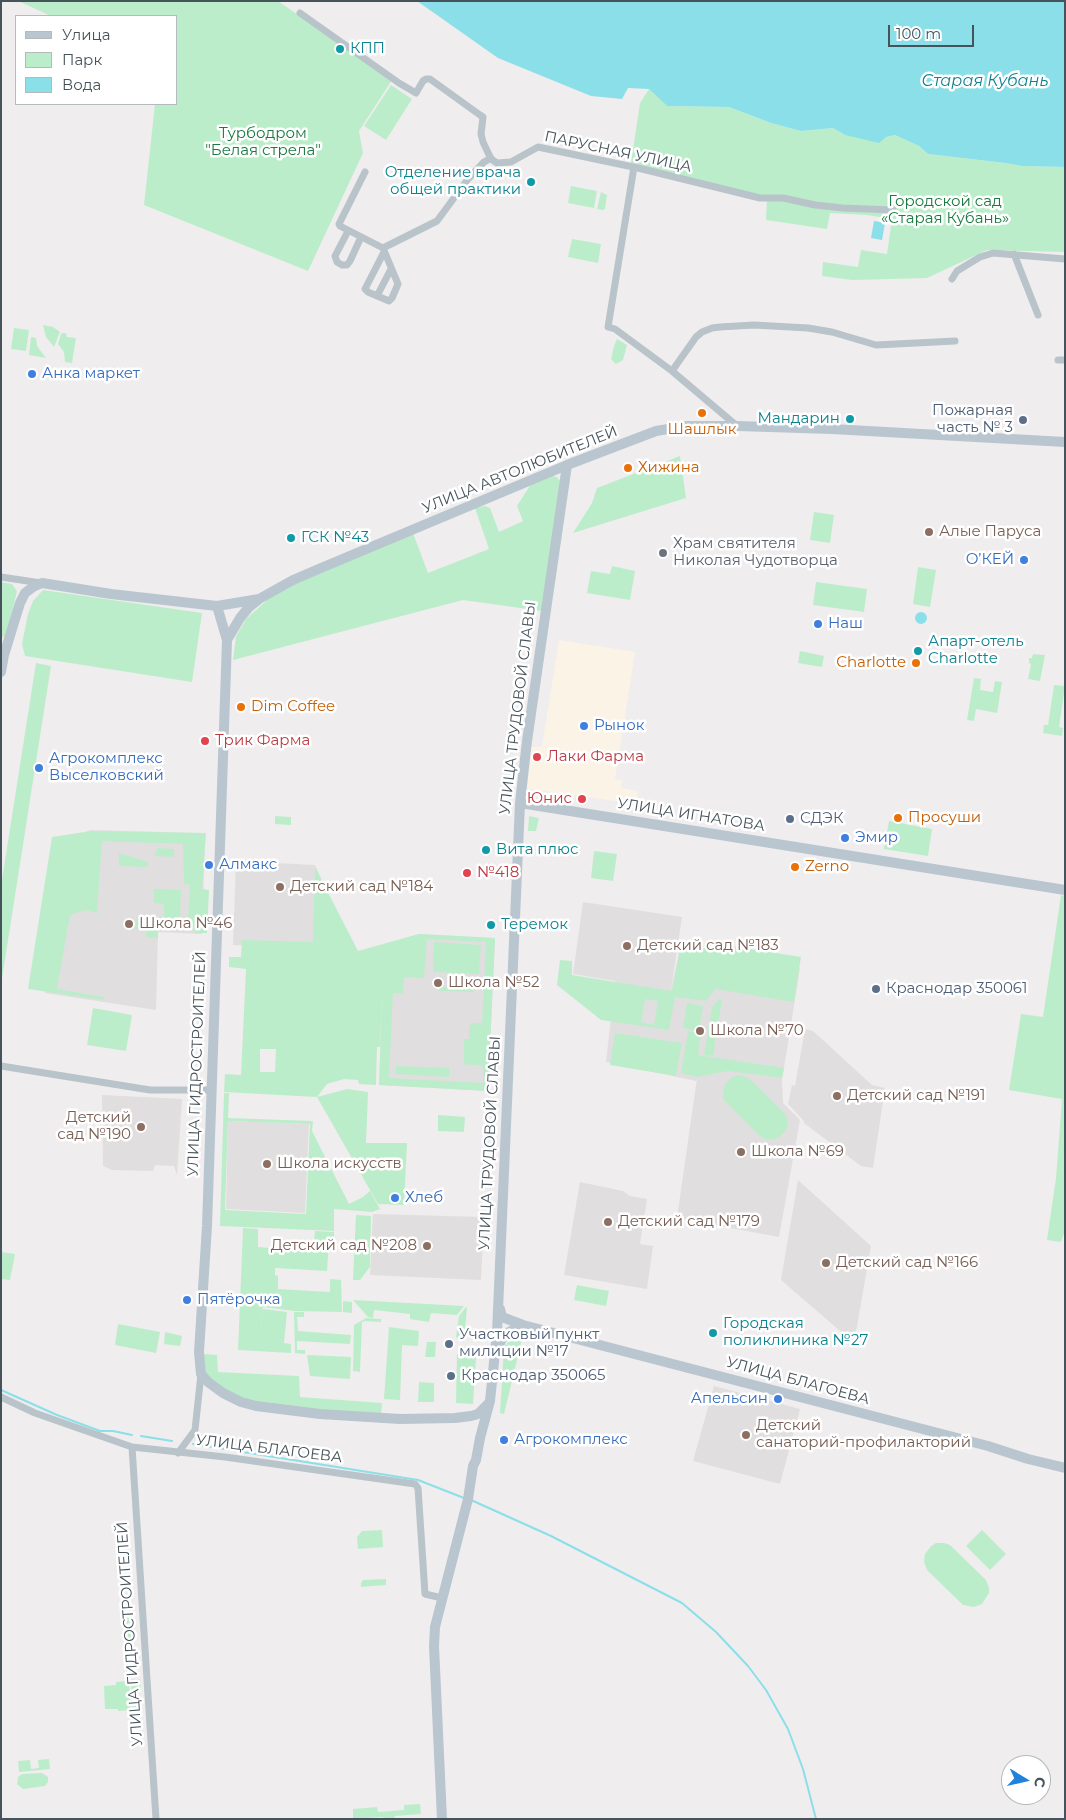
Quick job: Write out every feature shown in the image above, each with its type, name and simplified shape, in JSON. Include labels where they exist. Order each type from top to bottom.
[{"type":"street","points":[[300,13],[416,93],[423,81],[426,78],[430,79],[483,117],[482,134],[491,158],[484,162],[468,179],[437,221],[383,250],[365,289],[390,301],[398,284],[383,250],[339,224],[365,172]]},
{"type":"street","name":"ПАРУСНАЯ УЛИЦА","points":[[491,158],[498,164],[511,162],[538,148],[634,167],[760,198],[783,198],[843,208],[893,210]]},
{"type":"street","points":[[634,167],[608,327],[672,371],[737,426]]},
{"type":"street","points":[[348,231],[335,256],[337,262],[342,265],[347,265],[350,261],[361,237]]},
{"type":"street","points":[[952,279],[957,271],[980,257],[993,253],[1065,259]]},
{"type":"street","points":[[1014,254],[1038,315]]},
{"type":"street","points":[[377,296],[391,269]]},
{"type":"street","points":[[672,371],[696,337],[702,332],[720,327],[754,325],[808,328],[832,332],[876,345],[955,341]]},
{"type":"street","name":"УЛИЦА АВТОЛЮБИТЕЛЕЙ","points":[[1,577],[120,595],[217,606],[259,599],[293,580],[567,464],[656,432],[686,426],[832,429],[1065,442]]},
{"type":"street","name":"УЛИЦА ТРУДОВОЙ СЛАВЫ","points":[[442,1819],[434,1646],[435,1627],[468,1499],[473,1466],[490,1401],[498,1300],[520,803],[527,741],[567,464]]},
{"type":"street","points":[[1,672],[4,646],[16,613],[26,593],[42,583]]},
{"type":"street","name":"УЛИЦА ГИДРОСТРОИТЕЛЕЙ","points":[[228,640],[240,618],[259,599]]},
{"type":"street","name":"УЛИЦА ГИДРОСТРОИТЕЛЕЙ","points":[[180,1451],[195,1430],[201,1374],[199,1352],[206,1236],[228,640],[217,606]]},
{"type":"street","name":"УЛИЦА ИГНАТОВА","points":[[520,803],[1065,890]]},
{"type":"street","points":[[1,1066],[150,1090],[211,1090]]},
{"type":"street","name":"УЛИЦА БЛАГОЕВА","points":[[498,1300],[502,1317],[523,1325],[988,1446],[1028,1459],[1065,1468]]},
{"type":"street","points":[[495,1356],[502,1337],[523,1325]]},
{"type":"street","points":[[201,1374],[204,1379],[223,1393],[240,1402],[256,1406],[320,1414],[400,1419],[463,1417],[478,1414],[490,1401]]},
{"type":"street","name":"УЛИЦА БЛАГОЕВА","points":[[1,1397],[36,1413],[132,1447],[180,1451],[417,1485],[425,1594],[442,1598]]},
{"type":"street","name":"УЛИЦА ГИДРОСТРОИТЕЛЕЙ","points":[[132,1447],[156,1819]]},
{"type":"shaded area","name":"Рынок","points":[[559,640],[635,652],[615,779],[622,781],[621,788],[638,791],[636,804],[525,788],[531,747],[542,747]]},
{"type":"shaded area","name":"Школа №46","points":[[90,830],[200,833],[200,838],[205,839],[202,934],[158,932],[156,1010],[45,993],[70,839]]},
{"type":"shaded area","name":"Детский сад №184","points":[[236,861],[315,865],[335,909],[333,950],[233,945]]},
{"type":"shaded area","points":[[583,902],[682,917],[671,990],[680,948],[800,968],[782,1080],[783,1103],[800,1120],[779,1237],[677,1218],[697,1078],[696,1081],[606,1062],[615,981],[573,974]]},
{"type":"shaded area","name":"Школа №52","points":[[419,934],[495,938],[488,1091],[379,1085],[384,944]]},
{"type":"shaded area","name":"Детский сад №191","points":[[805,1029],[813,1031],[872,1085],[885,1088],[873,1168],[861,1166],[804,1123],[788,1104],[792,1085],[795,1086]]},
{"type":"shaded area","name":"Детский сад №190","points":[[102,1095],[182,1099],[177,1175],[174,1166],[155,1165],[153,1171],[112,1170],[103,1166]]},
{"type":"shaded area","name":"Школа искусств","points":[[228,1121],[309,1124],[305,1213],[226,1209]]},
{"type":"shaded area","name":"Детский сад №166","points":[[798,1180],[871,1246],[854,1343],[781,1280]]},
{"type":"shaded area","name":"Детский сад №179","points":[[580,1182],[623,1191],[630,1196],[647,1199],[640,1244],[653,1246],[647,1289],[564,1275]]},
{"type":"shaded area","name":"Детский сад №208","points":[[373,1214],[484,1217],[481,1280],[370,1275]]},
{"type":"shaded area","name":"Детский санаторий-профилакторий","points":[[714,1386],[800,1409],[780,1484],[693,1461]]},
{"type":"green space","name":"Турбодром \"Белая стрела\"","points":[[18,1],[278,1],[392,80],[359,131],[363,153],[308,271],[144,205],[155,105],[178,105],[178,15],[49,15]]},
{"type":"green space","points":[[391,85],[412,99],[386,140],[364,126]]},
{"type":"green space","name":"Городской сад «Старая Кубань»","points":[[649,89],[667,106],[729,107],[771,123],[801,131],[833,128],[845,135],[886,137],[895,135],[919,146],[928,154],[1022,166],[1065,167],[1065,252],[987,250],[927,278],[852,280],[822,276],[823,262],[858,267],[861,250],[887,254],[892,219],[867,215],[830,213],[827,229],[766,220],[767,198],[631,163],[640,103]]},
{"type":"green space","points":[[571,186],[597,191],[594,208],[568,203]]},
{"type":"green space","points":[[601,192],[607,195],[605,209],[603,210],[597,209]]},
{"type":"green space","points":[[572,239],[601,244],[598,263],[568,257]]},
{"type":"green space","points":[[43,325],[53,327],[60,332],[54,347],[46,337]]},
{"type":"green space","points":[[14,328],[29,330],[26,351],[11,349]]},
{"type":"green space","points":[[63,333],[66,333],[67,337],[76,338],[72,363],[65,362],[64,352],[58,344]]},
{"type":"green space","points":[[31,337],[36,338],[37,346],[46,358],[29,355]]},
{"type":"green space","points":[[617,339],[627,345],[623,360],[616,364],[611,359]]},
{"type":"green space","points":[[680,456],[686,498],[573,533],[592,503],[597,488]]},
{"type":"green space","points":[[551,476],[557,477],[560,481],[542,611],[463,600],[233,660],[236,636],[246,619],[276,592],[413,533],[428,573],[489,549],[475,508],[485,506],[490,508],[499,532],[523,521],[517,506],[531,484]]},
{"type":"green space","points":[[814,512],[834,515],[830,543],[810,540]]},
{"type":"green space","points":[[612,566],[635,571],[630,600],[587,593],[591,571],[610,574]]},
{"type":"green space","points":[[918,567],[936,570],[930,607],[913,604]]},
{"type":"green space","points":[[1,582],[12,584],[17,591],[7,634],[1,639]]},
{"type":"green space","points":[[816,582],[867,589],[864,612],[813,605]]},
{"type":"green space","points":[[43,590],[202,613],[192,682],[25,656],[22,644],[28,614],[33,601]]},
{"type":"green space","points":[[800,651],[824,656],[822,667],[798,663]]},
{"type":"green space","points":[[1033,654],[1045,655],[1040,681],[1028,679],[1031,664],[1029,663],[1029,658],[1032,658]]},
{"type":"green space","points":[[36,663],[51,666],[1,985],[1,886]]},
{"type":"green space","points":[[974,678],[981,679],[980,690],[993,692],[995,681],[1002,682],[997,713],[976,709],[974,721],[967,720]]},
{"type":"green space","points":[[1054,685],[1065,686],[1059,727],[1063,728],[1062,736],[1043,733],[1044,725],[1048,725]]},
{"type":"green space","points":[[275,816],[291,817],[291,825],[275,824]]},
{"type":"green space","points":[[529,816],[539,818],[536,831],[528,831]]},
{"type":"green space","points":[[889,821],[932,829],[928,856],[884,849]]},
{"type":"green space","points":[[91,831],[206,833],[202,889],[209,890],[207,933],[196,933],[191,928],[191,919],[188,917],[190,885],[184,884],[183,844],[102,841],[97,913],[85,910],[70,915],[57,989],[104,997],[103,1000],[28,989],[52,837]]},
{"type":"green space","points":[[158,848],[174,849],[174,857],[154,856]]},
{"type":"green space","points":[[594,851],[617,854],[613,881],[591,878]]},
{"type":"green space","points":[[119,853],[148,862],[148,867],[119,866]]},
{"type":"green space","points":[[315,867],[358,951],[419,934],[495,938],[488,1091],[379,1085],[383,970],[380,1047],[377,1047],[376,1085],[359,1084],[358,1080],[344,1079],[327,1084],[317,1097],[224,1092],[225,1074],[241,1075],[246,969],[229,967],[229,957],[241,957],[242,940],[313,942]],"holes":[[[427,939],[486,942],[482,1023],[473,1023],[469,1026],[469,1039],[464,1039],[464,1064],[483,1066],[483,1083],[389,1078],[393,993],[403,993],[404,977],[424,978]],[[260,1049],[276,1049],[275,1072],[260,1072]]]},
{"type":"green space","points":[[154,889],[181,890],[180,924],[170,923],[169,928],[158,927],[158,938],[146,937],[147,931],[135,929],[137,917],[164,917],[164,904],[154,903]]},
{"type":"green space","points":[[1061,895],[1065,896],[1065,1230],[1061,1242],[1047,1240],[1056,1178],[1062,1099],[1009,1090],[1021,1014],[1043,1017]]},
{"type":"green space","points":[[434,942],[481,945],[479,974],[433,972]]},
{"type":"green space","points":[[705,942],[801,957],[794,1002],[715,989],[706,1001],[675,997],[669,1030],[601,1020],[557,985],[560,960],[572,961],[572,975],[672,991],[680,949],[703,952]],"holes":[[[645,999],[658,1001],[654,1025],[641,1022]]]},
{"type":"green space","points":[[440,987],[474,987],[474,992],[439,991]]},
{"type":"green space","points":[[719,999],[722,1000],[713,1056],[704,1055],[712,1007]]},
{"type":"green space","points":[[687,1003],[703,1006],[699,1031],[683,1028]]},
{"type":"green space","points":[[93,1008],[132,1015],[126,1051],[87,1045]]},
{"type":"green space","points":[[688,1031],[701,1033],[698,1055],[784,1068],[782,1078],[728,1071],[697,1077],[681,1073]]},
{"type":"green space","points":[[615,1033],[682,1043],[676,1076],[610,1065]]},
{"type":"green space","points":[[396,1066],[449,1068],[449,1077],[395,1074]]},
{"type":"green space","points":[[740,1075],[751,1080],[786,1115],[787,1129],[778,1138],[770,1140],[762,1138],[724,1100],[725,1084],[732,1077]]},
{"type":"green space","points":[[347,1089],[368,1092],[366,1143],[407,1143],[404,1205],[378,1204],[317,1097]]},
{"type":"green space","points":[[224,1093],[229,1093],[228,1118],[313,1121],[312,1131],[349,1204],[370,1191],[380,1209],[372,1212],[334,1209],[334,1231],[220,1226]],"holes":[[[228,1121],[310,1124],[306,1214],[225,1210]]]},
{"type":"green space","points":[[438,1115],[465,1117],[464,1132],[438,1131]]},
{"type":"green space","points":[[356,1215],[371,1216],[370,1267],[360,1280],[353,1280]]},
{"type":"green space","points":[[243,1228],[258,1229],[258,1247],[313,1251],[315,1231],[334,1232],[334,1243],[329,1243],[327,1271],[275,1268],[275,1275],[278,1276],[278,1289],[330,1292],[330,1279],[341,1280],[342,1312],[294,1311],[263,1307],[260,1340],[263,1309],[287,1312],[284,1343],[291,1344],[291,1353],[238,1350]]},
{"type":"green space","points":[[1,1252],[15,1254],[10,1280],[1,1279]]},
{"type":"green space","points":[[577,1285],[609,1291],[606,1306],[574,1300]]},
{"type":"green space","points":[[353,1300],[464,1306],[457,1315],[431,1313],[429,1322],[410,1319],[410,1314],[374,1310],[373,1318],[368,1317]]},
{"type":"green space","points":[[343,1301],[352,1302],[352,1313],[343,1312]]},
{"type":"green space","points":[[466,1307],[464,1342],[456,1337],[459,1316]]},
{"type":"green space","points":[[294,1312],[304,1312],[304,1317],[297,1317],[298,1331],[351,1335],[350,1344],[297,1341],[297,1350],[305,1350],[305,1354],[295,1353]]},
{"type":"green space","points":[[366,1318],[381,1319],[381,1322],[362,1322],[360,1372],[353,1371],[354,1325]]},
{"type":"green space","points":[[118,1324],[160,1332],[156,1353],[115,1345]]},
{"type":"green space","points":[[389,1327],[419,1331],[418,1346],[402,1345],[400,1400],[384,1399]]},
{"type":"green space","points":[[520,1331],[524,1331],[504,1414],[500,1413],[504,1347]]},
{"type":"green space","points":[[165,1332],[182,1336],[180,1346],[164,1344]]},
{"type":"green space","points":[[427,1342],[436,1342],[435,1357],[425,1357]]},
{"type":"green space","points":[[204,1354],[217,1355],[218,1372],[299,1376],[300,1397],[382,1403],[381,1417],[287,1408],[231,1397],[206,1376]]},
{"type":"green space","points":[[457,1354],[476,1357],[473,1404],[456,1403]]},
{"type":"green space","points":[[307,1355],[351,1357],[350,1379],[310,1376]]},
{"type":"green space","points":[[419,1382],[434,1383],[434,1402],[418,1402]]},
{"type":"green space","points":[[382,1530],[383,1547],[358,1549],[357,1537],[362,1531]]},
{"type":"green space","points":[[982,1530],[1006,1554],[990,1570],[966,1546]]},
{"type":"green space","points":[[936,1543],[950,1545],[986,1580],[989,1593],[982,1604],[974,1607],[963,1605],[927,1570],[924,1562],[925,1554]]},
{"type":"green space","points":[[386,1579],[386,1585],[361,1587],[363,1580]]},
{"type":"green space","points":[[125,1618],[134,1618],[134,1622],[128,1623],[129,1629],[135,1629],[135,1639],[127,1639]]},
{"type":"green space","points":[[131,1679],[140,1679],[141,1691],[137,1694],[132,1695]]},
{"type":"green space","points":[[129,1681],[131,1710],[105,1709],[104,1686],[116,1685],[116,1682]]},
{"type":"green space","points":[[132,1696],[142,1699],[142,1711],[133,1712]]},
{"type":"green space","points":[[49,1759],[50,1769],[19,1772],[18,1761],[30,1760],[31,1769],[39,1768],[38,1760]]},
{"type":"green space","points":[[42,1773],[48,1777],[48,1782],[45,1786],[23,1789],[17,1784],[18,1777],[22,1774]]},
{"type":"green space","points":[[420,1804],[421,1814],[395,1816],[394,1819],[383,1819],[383,1817],[353,1819],[353,1809],[377,1807],[378,1812],[404,1810],[404,1805]]},
{"type":"water","name":"Старая Кубань","points":[[417,1],[1065,1],[1065,167],[1022,166],[928,154],[919,146],[895,135],[886,137],[879,143],[845,135],[833,128],[801,131],[771,123],[729,107],[667,106],[649,89],[628,88],[622,99],[591,96],[498,58]]},
{"type":"water","points":[[874,221],[885,223],[882,240],[871,238]]},
{"type":"water","points":[[919,612],[923,612],[927,618],[923,624],[919,624],[915,620],[915,616]]},
{"type":"waterway","points":[[1,1390],[57,1415],[100,1431],[113,1431],[132,1435]]},
{"type":"waterway","points":[[141,1436],[172,1441]]},
{"type":"waterway","points":[[193,1444],[418,1480],[464,1498]]},
{"type":"waterway","points":[[471,1500],[551,1536],[682,1603],[716,1632],[748,1666],[766,1690],[788,1729],[803,1769],[816,1819]]},
{"type":"place","name":"КПП","points":[[340,49]]},
{"type":"place","name":"Отделение врача общей практики","points":[[531,182]]},
{"type":"place","name":"Анка маркет","points":[[32,374]]},
{"type":"place","name":"Шашлык","points":[[702,413]]},
{"type":"place","name":"Мандарин","points":[[850,419]]},
{"type":"place","name":"Пожарная часть № 3","points":[[1023,420]]},
{"type":"place","name":"Хижина","points":[[628,468]]},
{"type":"place","name":"Алые Паруса","points":[[929,532]]},
{"type":"place","name":"ГСК №43","points":[[291,538]]},
{"type":"place","name":"Храм святителя Николая Чудотворца","points":[[663,553]]},
{"type":"place","name":"О’КЕЙ","points":[[1024,560]]},
{"type":"place","name":"Наш","points":[[818,624]]},
{"type":"place","name":"Апарт-отель Charlotte","points":[[918,651]]},
{"type":"place","name":"Charlotte","points":[[916,663]]},
{"type":"place","name":"Dim Coffee","points":[[241,707]]},
{"type":"place","name":"Рынок","points":[[584,726]]},
{"type":"place","name":"Трик Фарма","points":[[205,741]]},
{"type":"place","name":"Лаки Фарма","points":[[537,757]]},
{"type":"place","name":"Агрокомплекс Выселковский","points":[[39,768]]},
{"type":"place","name":"Юнис","points":[[582,799]]},
{"type":"place","name":"Просуши","points":[[898,818]]},
{"type":"place","name":"СДЭК","points":[[790,819]]},
{"type":"place","name":"Эмир","points":[[845,838]]},
{"type":"place","name":"Вита плюс","points":[[486,850]]},
{"type":"place","name":"Алмакс","points":[[209,865]]},
{"type":"place","name":"Zerno","points":[[795,867]]},
{"type":"place","name":"№418","points":[[467,873]]},
{"type":"place","name":"Детский сад №184","points":[[280,887]]},
{"type":"place","name":"Школа №46","points":[[129,924]]},
{"type":"place","name":"Теремок","points":[[491,925]]},
{"type":"place","name":"Детский сад №183","points":[[627,946]]},
{"type":"place","name":"Школа №52","points":[[438,983]]},
{"type":"place","name":"Краснодар 350061","points":[[876,989]]},
{"type":"place","name":"Школа №70","points":[[700,1031]]},
{"type":"place","name":"Детский сад №191","points":[[837,1096]]},
{"type":"place","name":"Детский сад №190","points":[[141,1127]]},
{"type":"place","name":"Школа №69","points":[[741,1152]]},
{"type":"place","name":"Школа искусств","points":[[267,1164]]},
{"type":"place","name":"Хлеб","points":[[395,1198]]},
{"type":"place","name":"Детский сад №179","points":[[608,1222]]},
{"type":"place","name":"Детский сад №208","points":[[427,1246]]},
{"type":"place","name":"Детский сад №166","points":[[826,1263]]},
{"type":"place","name":"Пятёрочка","points":[[187,1300]]},
{"type":"place","name":"Городская поликлиника №27","points":[[713,1333]]},
{"type":"place","name":"Участковый пункт милиции №17","points":[[449,1344]]},
{"type":"place","name":"Краснодар 350065","points":[[451,1376]]},
{"type":"place","name":"Апельсин","points":[[778,1399]]},
{"type":"place","name":"Детский санаторий-профилакторий","points":[[746,1435]]},
{"type":"place","name":"Агрокомплекс","points":[[504,1440]]}]
